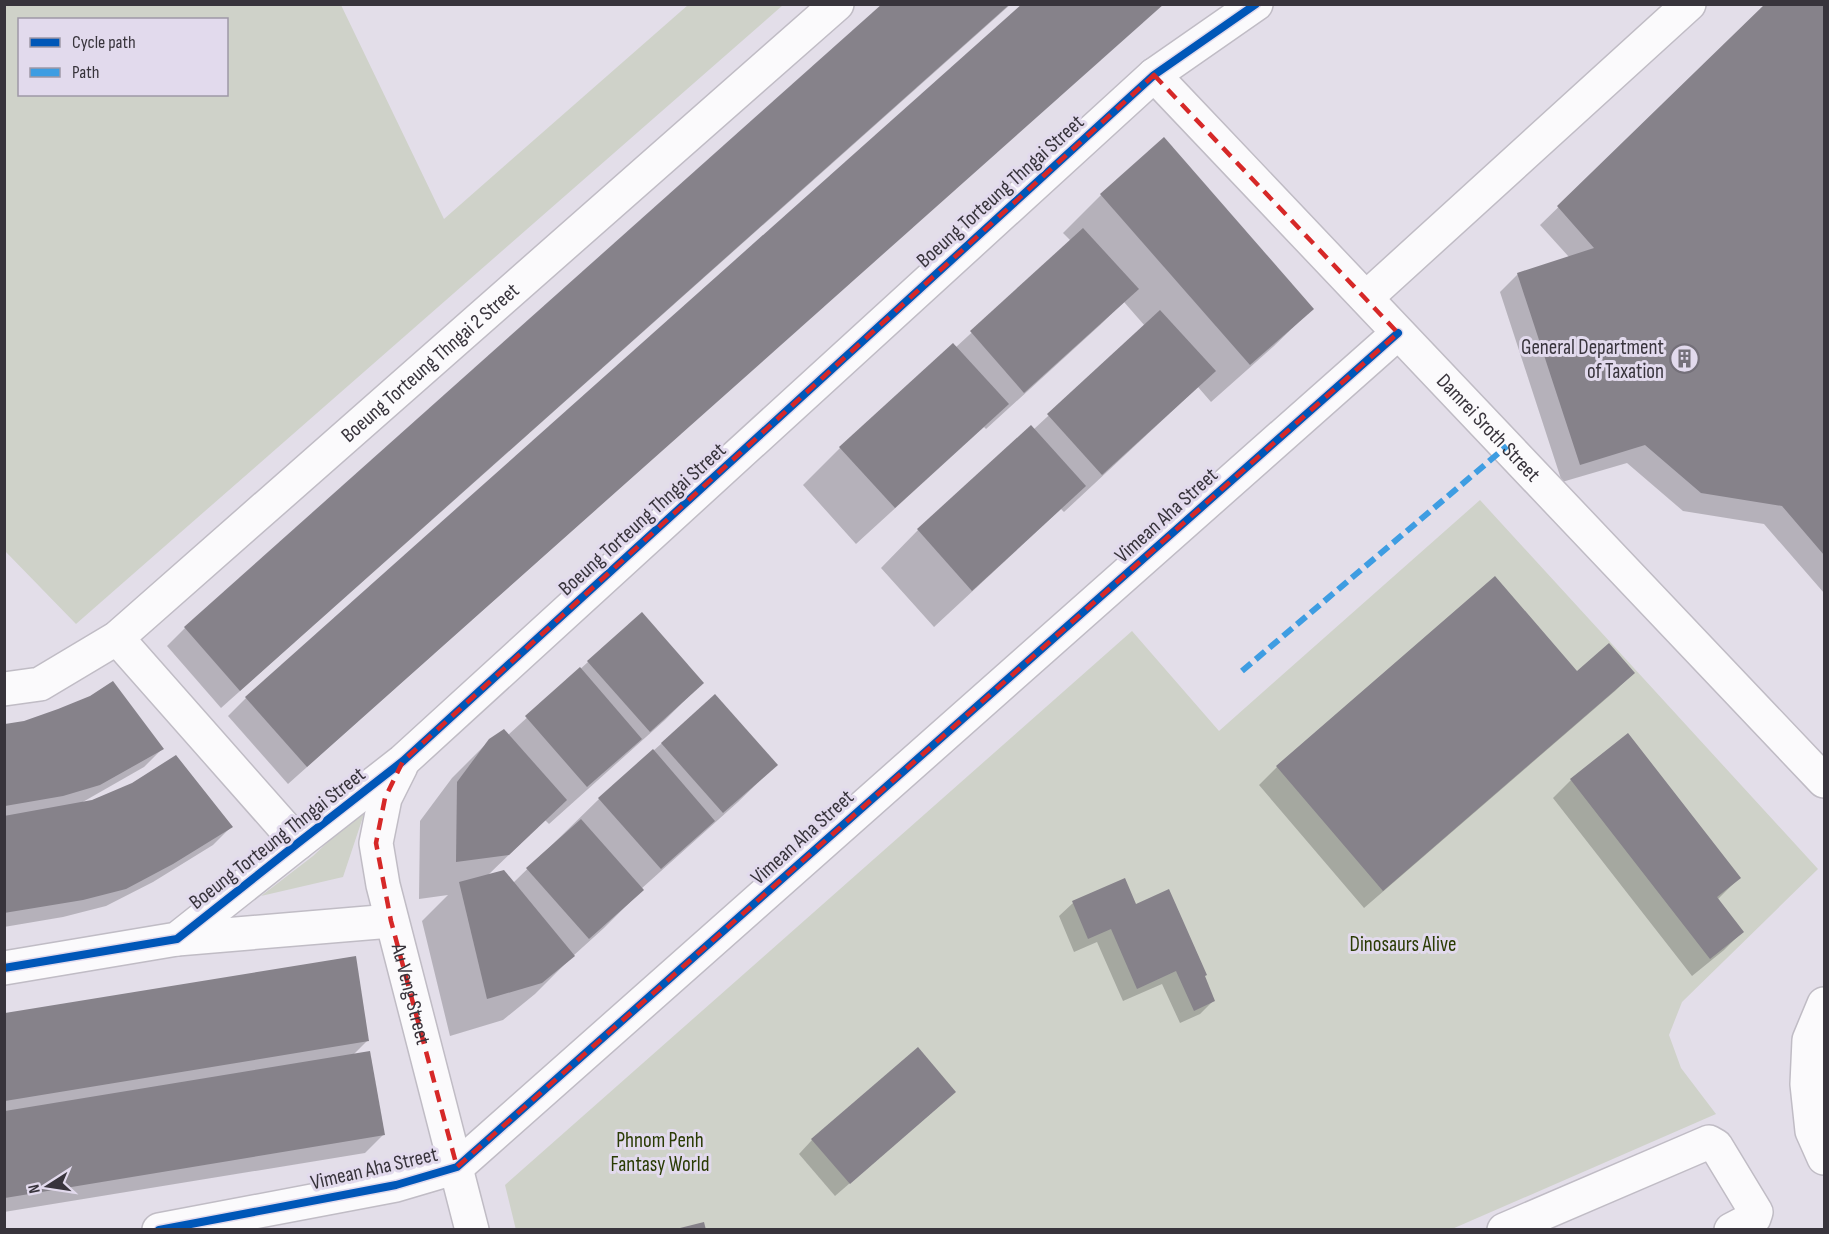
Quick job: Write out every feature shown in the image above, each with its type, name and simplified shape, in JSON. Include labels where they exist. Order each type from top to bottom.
[{"type":"street","name":"Boeung Torteung Thngai 2 Street","points":[[4,689],[40,684],[117,638],[837,4]]},
{"type":"street","name":"Boeung Torteung Thngai Street","points":[[177,939],[403,761],[1154,75],[1256,4]]},
{"type":"street","points":[[1366,298],[1689,4]]},
{"type":"street","name":"Damrei Sroth Street","points":[[1154,75],[1824,781]]},
{"type":"street","name":"Vimean Aha Street","points":[[159,1230],[396,1185],[457,1167],[1398,333]]},
{"type":"street","points":[[117,638],[298,843]]},
{"type":"street","name":"Au Veng Street","points":[[403,761],[385,798],[376,843],[382,885],[472,1230]]},
{"type":"street","name":"Boeung Torteung Thngai Street","points":[[4,968],[177,939],[391,921]]},
{"type":"street","points":[[1824,1004],[1809,1040],[1807,1084],[1812,1131],[1824,1158]]},
{"type":"street","points":[[1504,1230],[1709,1143],[1716,1146],[1756,1212],[1754,1218],[1731,1230]]},
{"type":"highlighted area","points":[[1154,75],[1398,333],[457,1167],[391,921],[376,843],[385,798],[403,761]]},
{"type":"green space","points":[[5,4],[341,5],[444,219],[688,5],[783,5],[76,624],[5,551]]},
{"type":"green space","name":"Dinosaurs Alive","points":[[1480,500],[1818,869],[1682,1002],[1669,1035],[1681,1068],[1716,1114],[1452,1229],[516,1230],[505,1185],[1132,631],[1219,731]]},
{"type":"green space","points":[[367,805],[343,877],[261,896],[313,856]]},
{"type":"building","points":[[882,4],[1010,4],[240,691],[184,627]]},
{"type":"building","points":[[1022,4],[1164,4],[307,767],[245,697]]},
{"type":"building","name":"General Department of Taxation","points":[[1765,4],[1824,4],[1824,555],[1782,506],[1701,493],[1645,445],[1580,465],[1517,273],[1594,248],[1557,206]]},
{"type":"building","points":[[1164,137],[1314,309],[1250,365],[1100,194]]},
{"type":"building","points":[[1083,228],[1139,289],[1024,393],[970,331]]},
{"type":"building","points":[[1160,310],[1216,371],[1102,475],[1047,414]]},
{"type":"building","points":[[953,343],[1009,404],[895,508],[839,447]]},
{"type":"building","points":[[1031,425],[1086,486],[972,591],[917,529]]},
{"type":"building","points":[[1495,576],[1577,671],[1609,643],[1635,673],[1383,891],[1276,766]]},
{"type":"building","points":[[642,612],[704,683],[650,732],[587,661]]},
{"type":"building","points":[[580,667],[642,739],[587,787],[525,716]]},
{"type":"building","points":[[113,681],[164,749],[100,785],[63,796],[5,806],[5,724],[24,721],[58,709],[90,696]]},
{"type":"building","points":[[715,694],[778,765],[723,813],[661,743]]},
{"type":"building","points":[[504,729],[567,800],[509,855],[456,862],[457,782],[489,739]]},
{"type":"building","points":[[1628,733],[1741,878],[1717,897],[1744,932],[1710,959],[1570,779]]},
{"type":"building","points":[[653,749],[715,821],[661,869],[598,798]]},
{"type":"building","points":[[176,755],[233,827],[173,864],[126,889],[83,900],[4,913],[4,816],[92,800],[132,783]]},
{"type":"building","points":[[581,819],[644,890],[589,939],[526,868]]},
{"type":"building","points":[[504,870],[575,956],[542,983],[487,999],[459,882]]},
{"type":"building","points":[[1125,878],[1136,904],[1169,889],[1207,975],[1205,976],[1215,1001],[1194,1011],[1176,971],[1137,989],[1111,929],[1088,939],[1072,901]]},
{"type":"building","points":[[356,956],[369,1041],[5,1101],[5,1013]]},
{"type":"building","points":[[918,1047],[956,1092],[850,1184],[811,1139]]},
{"type":"building","points":[[370,1051],[385,1135],[5,1198],[5,1111]]},
{"type":"building","points":[[704,1222],[706,1230],[676,1230],[676,1229]]},
{"type":"marked path","points":[[1242,671],[1507,446]]},
{"type":"cycle path","points":[[4,968],[177,939],[403,761],[1154,75],[1256,4]]},
{"type":"cycle path","points":[[159,1230],[396,1185],[457,1167],[1398,333]]},
{"type":"place","name":"General Department of Taxation","points":[[1685,359]]},
{"type":"park label","name":"Phnom Penh Fantasy World","points":[[660,1152]]}]
